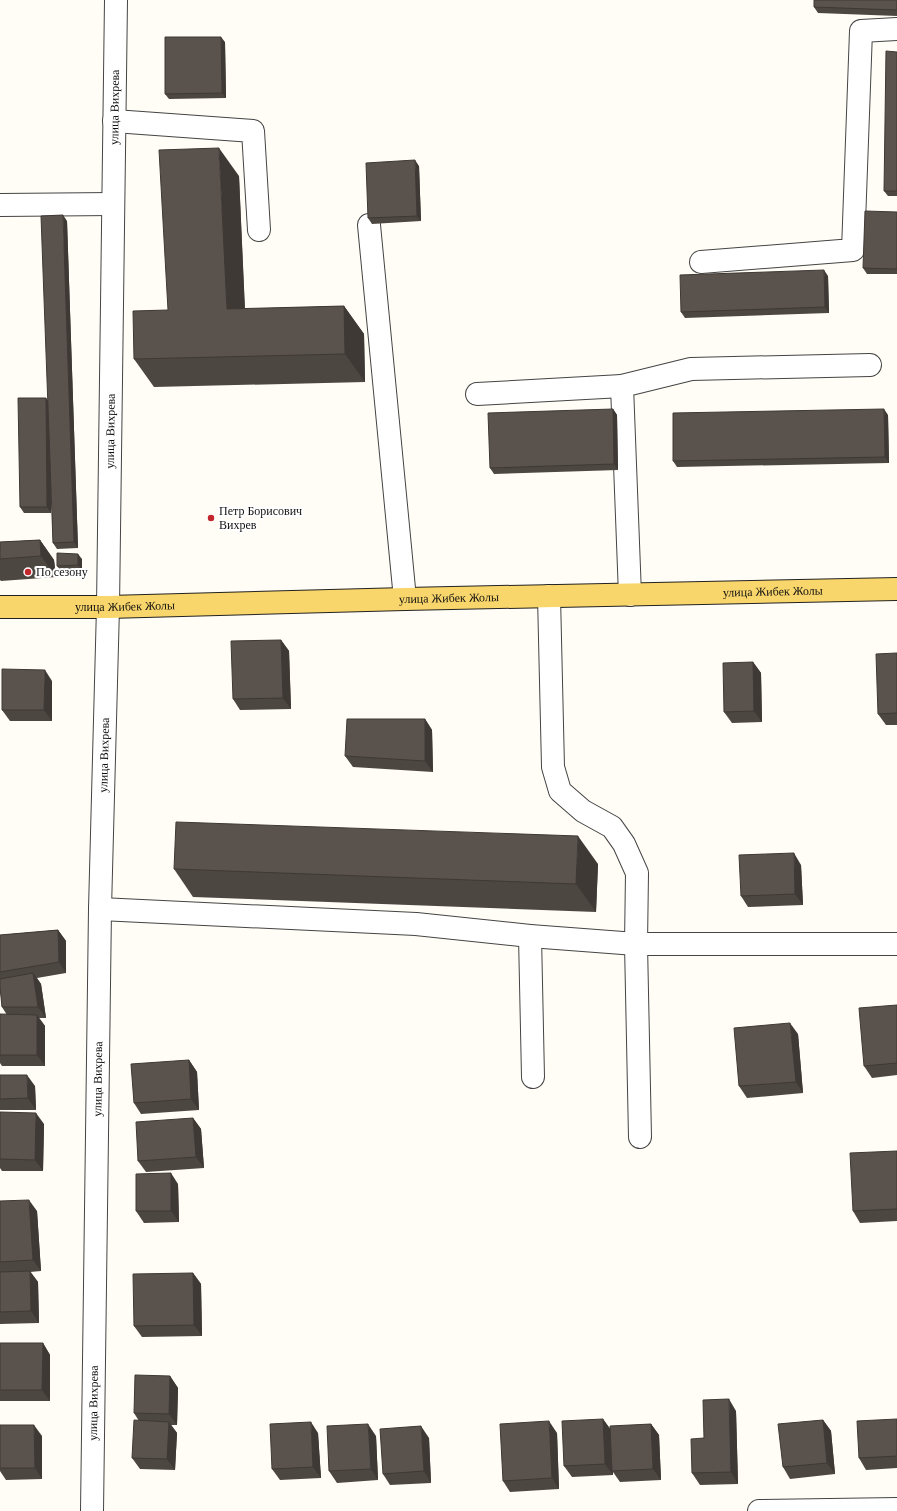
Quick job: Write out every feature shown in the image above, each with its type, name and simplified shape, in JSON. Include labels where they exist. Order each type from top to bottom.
[{"type":"main road","name":"улица Жибек Жолы","points":[[0,607],[108,607],[405,599],[897,589]]},
{"type":"street","name":"улица Вихрева","points":[[92,1511],[100,909],[108,607],[116,0]]},
{"type":"street","points":[[701,262],[853,250],[862,31],[897,29]]},
{"type":"street","points":[[114,121],[253,131],[258,230]]},
{"type":"street","points":[[0,205],[113,204]]},
{"type":"street","points":[[369,225],[405,599]]},
{"type":"street","points":[[477,394],[622,386],[691,369],[870,365]]},
{"type":"street","points":[[622,386],[630,595]]},
{"type":"street","points":[[550,596],[553,767],[560,791],[583,811],[612,826],[624,844],[637,873],[636,944],[640,1137]]},
{"type":"street","points":[[100,909],[416,924],[530,936],[636,944],[897,944]]},
{"type":"street","points":[[530,936],[533,1077]]},
{"type":"street","points":[[759,1511],[897,1509]]},
{"type":"building","points":[[814,0],[897,0],[897,10],[814,7]]},
{"type":"building","points":[[165,37],[221,37],[222,93],[165,94]]},
{"type":"building","points":[[886,51],[897,52],[897,191],[884,191]]},
{"type":"building","points":[[219,148],[227,309],[344,306],[345,354],[134,359],[133,311],[168,310],[159,150]]},
{"type":"building","points":[[415,160],[417,216],[368,218],[366,163]]},
{"type":"building","points":[[865,211],[897,212],[897,269],[863,268]]},
{"type":"building","points":[[63,215],[74,542],[53,543],[41,216]]},
{"type":"building","points":[[824,270],[825,307],[681,312],[680,275]]},
{"type":"building","points":[[18,398],[46,398],[47,507],[20,507]]},
{"type":"building","points":[[613,409],[614,464],[490,468],[488,413]]},
{"type":"building","points":[[884,409],[885,457],[673,461],[673,413]]},
{"type":"building","points":[[40,540],[41,556],[0,559],[0,542]]},
{"type":"building","points":[[57,553],[78,554],[78,565],[57,566]]},
{"type":"building","points":[[281,640],[283,698],[233,699],[231,641]]},
{"type":"building","points":[[897,653],[897,713],[878,714],[876,654]]},
{"type":"building","points":[[753,662],[754,711],[724,712],[723,663]]},
{"type":"building","points":[[2,669],[45,670],[44,710],[2,710]]},
{"type":"building","points":[[347,719],[425,719],[425,761],[345,756]]},
{"type":"building","points":[[176,822],[578,836],[576,884],[174,869]]},
{"type":"building","points":[[794,853],[795,894],[741,896],[739,855]]},
{"type":"building","points":[[58,930],[59,962],[0,972],[0,935]]},
{"type":"building","points":[[33,973],[38,1007],[2,1007],[0,979]]},
{"type":"building","points":[[897,1005],[897,1063],[864,1066],[859,1008]]},
{"type":"building","points":[[0,1014],[37,1015],[37,1055],[0,1055]]},
{"type":"building","points":[[790,1023],[796,1082],[739,1086],[734,1028]]},
{"type":"building","points":[[189,1060],[191,1099],[134,1103],[131,1064]]},
{"type":"building","points":[[0,1075],[27,1075],[28,1098],[0,1099]]},
{"type":"building","points":[[0,1112],[36,1113],[35,1160],[0,1159]]},
{"type":"building","points":[[193,1118],[196,1157],[138,1161],[136,1122]]},
{"type":"building","points":[[897,1151],[897,1209],[853,1211],[850,1153]]},
{"type":"building","points":[[171,1173],[171,1211],[136,1211],[136,1174]]},
{"type":"building","points":[[29,1200],[33,1260],[0,1262],[0,1201]]},
{"type":"building","points":[[30,1271],[31,1311],[0,1312],[0,1272]]},
{"type":"building","points":[[193,1273],[194,1325],[134,1326],[133,1274]]},
{"type":"building","points":[[0,1343],[43,1343],[42,1390],[0,1390]]},
{"type":"building","points":[[135,1375],[170,1376],[169,1414],[134,1413]]},
{"type":"building","points":[[729,1399],[731,1472],[692,1473],[691,1439],[704,1438],[703,1400]]},
{"type":"building","points":[[603,1419],[605,1464],[564,1466],[562,1421]]},
{"type":"building","points":[[897,1419],[897,1456],[859,1458],[857,1421]]},
{"type":"building","points":[[134,1420],[169,1422],[167,1459],[132,1458]]},
{"type":"building","points":[[823,1420],[827,1463],[783,1467],[778,1424]]},
{"type":"building","points":[[549,1421],[552,1478],[503,1481],[500,1424]]},
{"type":"building","points":[[311,1422],[313,1467],[272,1469],[270,1424]]},
{"type":"building","points":[[368,1424],[371,1469],[329,1471],[327,1426]]},
{"type":"building","points":[[651,1424],[653,1469],[612,1471],[610,1426]]},
{"type":"building","points":[[0,1425],[34,1425],[35,1468],[0,1468]]},
{"type":"building","points":[[421,1426],[424,1471],[383,1474],[380,1429]]},
{"type":"place","name":"Петр Борисович Вихрев","points":[[211,518]]},
{"type":"place","name":"По сезону","points":[[28,572]]}]
